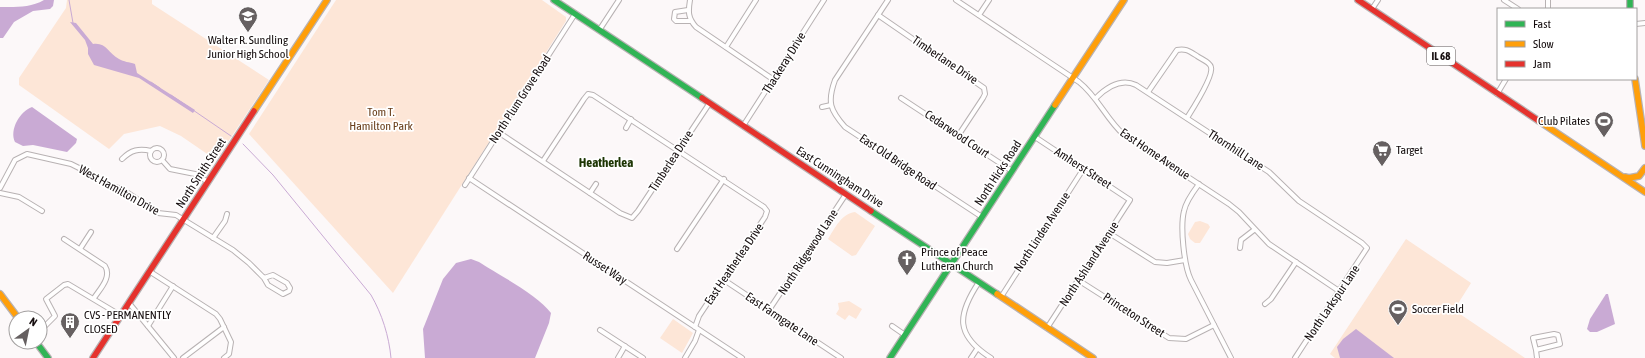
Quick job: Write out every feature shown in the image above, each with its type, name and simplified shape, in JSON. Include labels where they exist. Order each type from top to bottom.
[{"type":"street","name":"North Smith Street","points":[[93,358],[327,0]]},
{"type":"street","name":"East Cunningham Drive","points":[[554,0],[1093,358]]},
{"type":"street","points":[[600,30],[619,0]]},
{"type":"street","points":[[690,0],[688,10],[690,21],[696,27],[774,80]]},
{"type":"street","points":[[726,47],[756,0]]},
{"type":"street","name":"Thackeray Drive","points":[[743,126],[774,80],[824,0]]},
{"type":"street","points":[[822,107],[831,104],[830,93],[834,80],[888,0]]},
{"type":"street","name":"East Home Avenue","points":[[956,0],[1074,78],[1087,88],[1096,98],[1115,126],[1124,135],[1239,212],[1254,230],[1269,244],[1339,291]]},
{"type":"street","points":[[979,15],[989,0]]},
{"type":"street","name":"North Hicks Road","points":[[890,358],[1124,0]]},
{"type":"street","name":"IL 68","points":[[1358,0],[1645,192]]},
{"type":"street","points":[[1372,9],[1378,0]]},
{"type":"street","points":[[1504,0],[1516,8]]},
{"type":"street","points":[[688,10],[675,12],[674,19],[676,21],[690,21]]},
{"type":"street","name":"North Plum Grove Road","points":[[465,185],[575,14]]},
{"type":"street","name":"Timberlane Drive","points":[[878,15],[984,88],[985,94],[983,98],[958,136]]},
{"type":"street","points":[[1148,92],[1176,50],[1186,49],[1208,63],[1211,67],[1211,72],[1201,97],[1187,118]]},
{"type":"street","points":[[1497,94],[1505,80]]},
{"type":"street","points":[[1635,80],[1645,146]]},
{"type":"street","name":"Thornhill Lane","points":[[1096,98],[1114,85],[1124,82],[1134,84],[1269,172],[1299,201],[1362,242],[1368,248]]},
{"type":"street","name":"East Heatherlea Drive","points":[[543,161],[588,94],[593,95],[724,179],[761,204],[768,211],[700,316],[695,341],[685,358]]},
{"type":"street","name":"Cedarwood Court","points":[[902,98],[1012,171]]},
{"type":"street","name":"Timberlea Drive","points":[[590,193],[623,215],[632,218],[709,104]]},
{"type":"street","name":"East Old Bridge Road","points":[[831,104],[836,117],[845,127],[982,218]]},
{"type":"street","points":[[626,128],[631,119]]},
{"type":"street","points":[[498,132],[590,193],[596,184]]},
{"type":"street","name":"Amherst Street","points":[[1035,137],[1084,168],[1130,200]]},
{"type":"street","points":[[122,159],[129,152],[136,150],[151,151],[154,148],[161,149],[164,155],[162,160]]},
{"type":"street","points":[[151,151],[150,156],[153,160],[156,162],[162,160]]},
{"type":"street","name":"West Hamilton Drive","points":[[0,188],[15,160],[27,154],[71,164],[91,174],[106,184],[122,189],[158,213],[176,215],[214,238],[249,263],[264,278],[268,285],[284,294],[289,291],[290,288],[287,283],[273,275],[264,278]]},
{"type":"street","points":[[162,160],[170,169],[195,174],[208,182]]},
{"type":"street","name":"North Linden Avenue","points":[[1000,296],[1084,168]]},
{"type":"street","points":[[1620,175],[1635,178],[1642,173],[1645,168]]},
{"type":"street","name":"Russet Way","points":[[469,178],[742,358]]},
{"type":"street","points":[[677,249],[724,179]]},
{"type":"street","points":[[1199,184],[1188,200],[1184,212],[1185,260],[1189,275],[1231,358]]},
{"type":"street","points":[[0,193],[19,197],[42,211]]},
{"type":"street","name":"North Ridgewood Lane","points":[[769,310],[846,194]]},
{"type":"street","name":"North Ashland Avenue","points":[[1047,328],[1130,200]]},
{"type":"street","points":[[214,238],[225,220],[226,214]]},
{"type":"street","points":[[1240,248],[1241,240],[1254,230]]},
{"type":"street","points":[[80,249],[91,232]]},
{"type":"street","points":[[1109,233],[1155,262],[1167,263],[1185,260]]},
{"type":"street","points":[[64,239],[104,266],[108,273],[94,298]]},
{"type":"street","name":"North Larkspur Lane","points":[[1295,358],[1368,248]]},
{"type":"street","points":[[1265,304],[1271,299],[1296,262]]},
{"type":"street","points":[[149,271],[216,314],[231,342],[230,354],[224,358]]},
{"type":"street","name":"East Farmgate Lane","points":[[724,280],[841,358]]},
{"type":"street","name":"Princeton Street","points":[[1078,280],[1169,338],[1186,339],[1214,325]]},
{"type":"street","points":[[979,282],[967,301],[963,321],[969,338],[977,349],[991,358]]},
{"type":"street","points":[[48,323],[55,316],[46,299],[64,285],[72,285],[120,316]]},
{"type":"street","points":[[148,326],[173,286]]},
{"type":"street","points":[[0,294],[12,310]]},
{"type":"street","points":[[129,303],[174,358]]},
{"type":"street","points":[[892,326],[905,335]]},
{"type":"street","points":[[183,358],[224,327]]},
{"type":"street","points":[[600,330],[643,358]]},
{"type":"street","points":[[1536,350],[1560,344],[1558,336],[1554,334],[1535,337],[1533,340],[1537,358]]},
{"type":"street","points":[[618,358],[625,346]]},
{"type":"street","points":[[971,358],[977,349]]},
{"type":"green space","points":[[67,0],[152,0],[152,4],[269,80],[216,160],[181,136],[160,126],[124,134],[109,149],[19,85],[19,78],[66,8]]},
{"type":"green space","name":"Tom T. Hamilton Park","points":[[336,0],[542,0],[566,17],[566,21],[393,293],[249,134]]},
{"type":"green space","points":[[855,212],[875,226],[856,255],[852,256],[828,239],[842,219],[850,213]]},
{"type":"green space","points":[[1200,221],[1208,224],[1210,227],[1200,243],[1195,243],[1190,239],[1188,234],[1195,222]]},
{"type":"green space","points":[[1406,239],[1471,283],[1454,310],[1525,358],[1335,358],[1330,354]]},
{"type":"green space","points":[[849,301],[862,309],[856,319],[849,315],[845,320],[836,314],[839,309],[838,303]]},
{"type":"green space","points":[[673,319],[693,333],[682,353],[660,338]]},
{"type":"shaded area","points":[[44,0],[54,0],[53,6],[50,9],[33,11],[14,22],[3,38],[0,38],[0,7],[28,6]]},
{"type":"shaded area","points":[[70,22],[76,23],[93,44],[104,46],[115,57],[135,64],[137,73],[195,110],[193,113],[139,78],[94,65],[88,54],[88,48],[85,40]]},
{"type":"shaded area","points":[[32,107],[77,139],[76,143],[67,152],[33,145],[23,146],[15,142],[13,132],[17,122],[23,112]]},
{"type":"shaded area","points":[[471,259],[479,262],[528,292],[551,313],[549,323],[535,358],[425,358],[423,329],[443,279],[456,263]]},
{"type":"shaded area","points":[[1606,294],[1608,294],[1615,324],[1597,332],[1590,332],[1587,329],[1590,319]]},
{"type":"shaded area","points":[[1356,329],[1394,358],[1340,358],[1337,347],[1343,339]]},
{"type":"waterway","points":[[69,0],[73,23]]},
{"type":"waterway","points":[[151,82],[160,88]]},
{"type":"waterway","points":[[171,95],[231,136]]},
{"type":"waterway","points":[[243,144],[273,175],[371,295],[384,325],[389,342],[391,358]]},
{"type":"traffic: fast","points":[[554,0],[702,98]]},
{"type":"traffic: fast","points":[[1630,0],[1630,8]]},
{"type":"traffic: fast","points":[[890,358],[1055,105]]},
{"type":"traffic: fast","points":[[871,211],[997,294]]},
{"type":"traffic: fast","points":[[42,350],[48,358]]},
{"type":"traffic: slow","points":[[254,111],[327,0]]},
{"type":"traffic: slow","points":[[1055,105],[1124,0]]},
{"type":"traffic: slow","points":[[1635,80],[1645,146]]},
{"type":"traffic: slow","points":[[1539,121],[1645,192]]},
{"type":"traffic: slow","points":[[1625,177],[1629,178],[1639,176],[1645,168]]},
{"type":"traffic: slow","points":[[0,294],[12,310]]},
{"type":"traffic: slow","points":[[997,294],[1093,358]]},
{"type":"traffic: jam","points":[[1358,0],[1539,121]]},
{"type":"traffic: jam","points":[[702,98],[871,211]]},
{"type":"traffic: jam","points":[[93,358],[254,111]]},
{"type":"place","name":"Walter R. Sundling Junior High School","points":[[248,33]]},
{"type":"place","name":"Club Pilates","points":[[1604,138]]},
{"type":"place","name":"Target","points":[[1382,167]]},
{"type":"place","name":"Prince of Peace Lutheran Church","points":[[907,276]]},
{"type":"place","name":"Soccer Field","points":[[1398,326]]},
{"type":"place","name":"CVS - PERMANENTLY CLOSED","points":[[70,339]]},
{"type":"district","name":"Heatherlea","points":[[606,162]]}]
